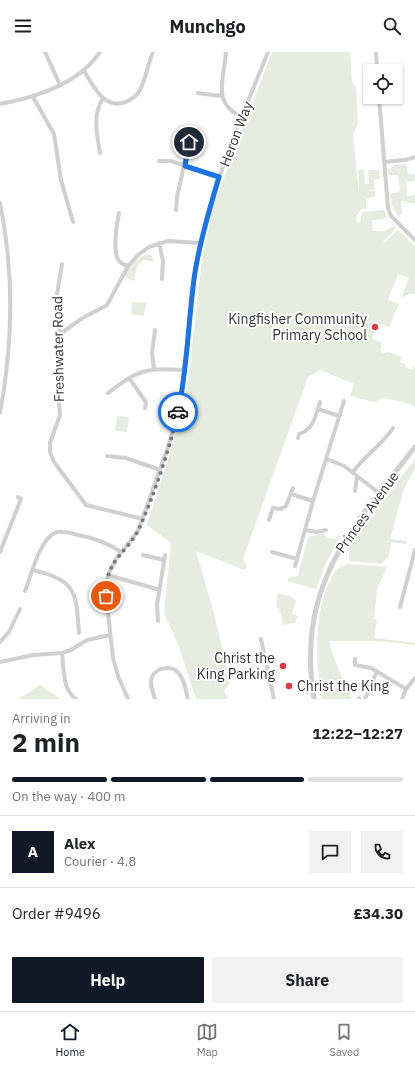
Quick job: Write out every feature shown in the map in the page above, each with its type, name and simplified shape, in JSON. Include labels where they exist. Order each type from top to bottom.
[{"type":"street","points":[[45,52],[60,85]]},
{"type":"street","points":[[0,104],[33,97],[60,85],[84,71],[100,52]]},
{"type":"street","points":[[84,71],[102,98],[116,104],[121,104],[132,99],[140,90],[153,52]]},
{"type":"street","points":[[226,52],[221,96],[225,106],[233,113],[242,117]]},
{"type":"street","name":"Heron Way","points":[[128,699],[113,658],[106,588],[108,575],[111,566],[121,552],[136,536],[160,470],[176,419],[184,370],[195,272],[200,243],[219,177],[268,52]]},
{"type":"street","points":[[376,52],[377,64]]},
{"type":"street","points":[[198,93],[221,96]]},
{"type":"street","points":[[33,97],[54,134],[61,180],[73,222]]},
{"type":"street","points":[[100,153],[96,129],[96,111],[102,98]]},
{"type":"street","points":[[380,104],[388,208],[391,216],[415,240]]},
{"type":"street","points":[[176,210],[177,197],[185,166],[189,142],[196,129]]},
{"type":"street","points":[[384,162],[405,160],[415,157]]},
{"type":"street","points":[[159,161],[171,161],[219,177]]},
{"type":"street","points":[[0,202],[11,316],[5,385],[0,413]]},
{"type":"street","points":[[119,212],[117,224],[117,255],[120,262],[128,266]]},
{"type":"street","points":[[60,334],[81,319],[107,305],[128,266],[140,253],[159,243],[177,240],[200,243]]},
{"type":"street","points":[[159,243],[163,261],[162,278]]},
{"type":"street","name":"Freshwater Road","points":[[62,264],[56,300],[60,334],[57,381],[60,415],[50,443],[50,452],[52,458],[86,506],[143,519]]},
{"type":"street","points":[[154,369],[152,353],[155,330]]},
{"type":"street","points":[[108,393],[140,372],[154,369],[184,370]]},
{"type":"street","points":[[129,378],[146,402],[145,408]]},
{"type":"street","points":[[295,566],[313,501],[344,401]]},
{"type":"street","points":[[298,438],[300,434],[306,432],[311,427],[320,402]]},
{"type":"street","points":[[318,409],[339,416]]},
{"type":"street","points":[[353,472],[362,460],[385,440],[392,428]]},
{"type":"street","name":"Princes Avenue","points":[[314,699],[310,670],[310,641],[314,612],[328,570],[342,544],[415,447]]},
{"type":"street","points":[[107,456],[126,458],[160,470]]},
{"type":"street","points":[[326,459],[344,466],[379,493]]},
{"type":"street","points":[[355,490],[357,476]]},
{"type":"street","points":[[269,520],[272,508],[281,508],[286,506],[293,488]]},
{"type":"street","points":[[291,494],[313,501]]},
{"type":"street","points":[[0,552],[21,499],[18,497]]},
{"type":"street","points":[[306,530],[318,532],[326,530]]},
{"type":"street","points":[[25,591],[44,543],[56,532],[66,532],[89,537],[109,544],[121,552]]},
{"type":"street","points":[[400,607],[409,568],[415,550]]},
{"type":"street","points":[[272,552],[297,559]]},
{"type":"street","points":[[143,555],[164,560]]},
{"type":"street","points":[[158,621],[158,605],[165,555]]},
{"type":"street","points":[[33,570],[60,579],[71,588],[75,596],[79,633]]},
{"type":"street","points":[[108,575],[160,590]]},
{"type":"street","points":[[0,642],[9,632],[20,609]]},
{"type":"street","points":[[0,662],[33,655],[62,653],[71,650],[87,640],[110,635]]},
{"type":"street","points":[[261,639],[274,699]]},
{"type":"street","points":[[62,653],[67,688],[70,695],[76,699]]},
{"type":"street","points":[[355,659],[355,665],[367,667],[377,671],[406,689]]},
{"type":"street","points":[[155,699],[151,684],[152,678],[155,673],[166,668],[177,671],[180,675],[188,699]]},
{"type":"street","points":[[366,699],[377,671]]},
{"type":"street","points":[[402,699],[406,689],[415,678]]},
{"type":"shaded area","points":[[272,52],[350,52],[352,82],[356,87],[358,124],[353,134],[359,195],[358,170],[364,170],[365,184],[369,184],[368,170],[379,170],[380,179],[374,180],[375,190],[364,191],[375,191],[375,196],[366,199],[366,209],[361,209],[356,217],[357,223],[360,223],[362,212],[384,210],[387,217],[372,220],[373,231],[384,231],[394,226],[396,228],[383,242],[384,243],[398,230],[415,246],[415,294],[409,294],[401,298],[409,278],[398,274],[388,299],[399,304],[389,327],[377,323],[372,339],[382,343],[380,350],[383,353],[389,352],[402,357],[400,362],[406,365],[405,367],[412,370],[415,364],[415,407],[407,403],[384,398],[374,402],[350,396],[354,384],[320,370],[308,377],[243,559],[247,566],[244,570],[196,551],[215,617],[230,682],[224,691],[228,699],[196,699],[178,644],[164,613],[171,543],[147,525],[168,460],[187,390],[202,259],[213,207]]},
{"type":"shaded area","points":[[406,164],[408,174],[415,174],[415,181],[407,182],[406,178],[407,196],[415,195],[415,211],[414,203],[406,203],[405,201],[401,201],[402,214],[398,216],[392,206],[390,194],[400,191],[398,175],[389,175],[388,170],[394,165]]},
{"type":"shaded area","points":[[148,254],[152,256],[154,261],[144,260],[137,266],[134,281],[123,277],[140,257]]},
{"type":"shaded area","points":[[132,302],[146,303],[144,316],[131,314]]},
{"type":"shaded area","points":[[117,416],[129,417],[127,432],[115,431]]},
{"type":"shaded area","points":[[415,459],[415,468],[404,489],[390,539],[407,541],[406,544],[391,542],[389,556],[382,564],[349,561],[349,546]]},
{"type":"shaded area","points":[[324,533],[327,538],[339,539],[325,565],[316,589],[287,581],[289,577],[298,576],[308,537]]},
{"type":"shaded area","points":[[348,564],[387,567],[377,590],[374,619],[377,620],[374,638],[415,643],[415,645],[377,641],[329,641],[339,670],[353,699],[322,699],[317,651],[319,617],[328,585],[335,572],[339,568]]},
{"type":"shaded area","points":[[278,593],[290,596],[296,601],[292,614],[298,616],[295,623],[283,625],[281,613],[278,613],[280,609],[276,607]]},
{"type":"shaded area","points":[[40,685],[61,699],[18,699]]},
{"type":"way so far","points":[[106,596],[108,575],[111,566],[134,538],[141,525],[169,444],[178,412]]},
{"type":"place","name":"Kingfisher Community Primary School","points":[[375,327]]},
{"type":"place","name":"Christ the King Parking","points":[[283,666]]},
{"type":"place","name":"Christ the King","points":[[289,686]]},
{"type":"route","points":[[178,412],[195,272],[200,243],[219,177],[185,166],[189,142]]}]
